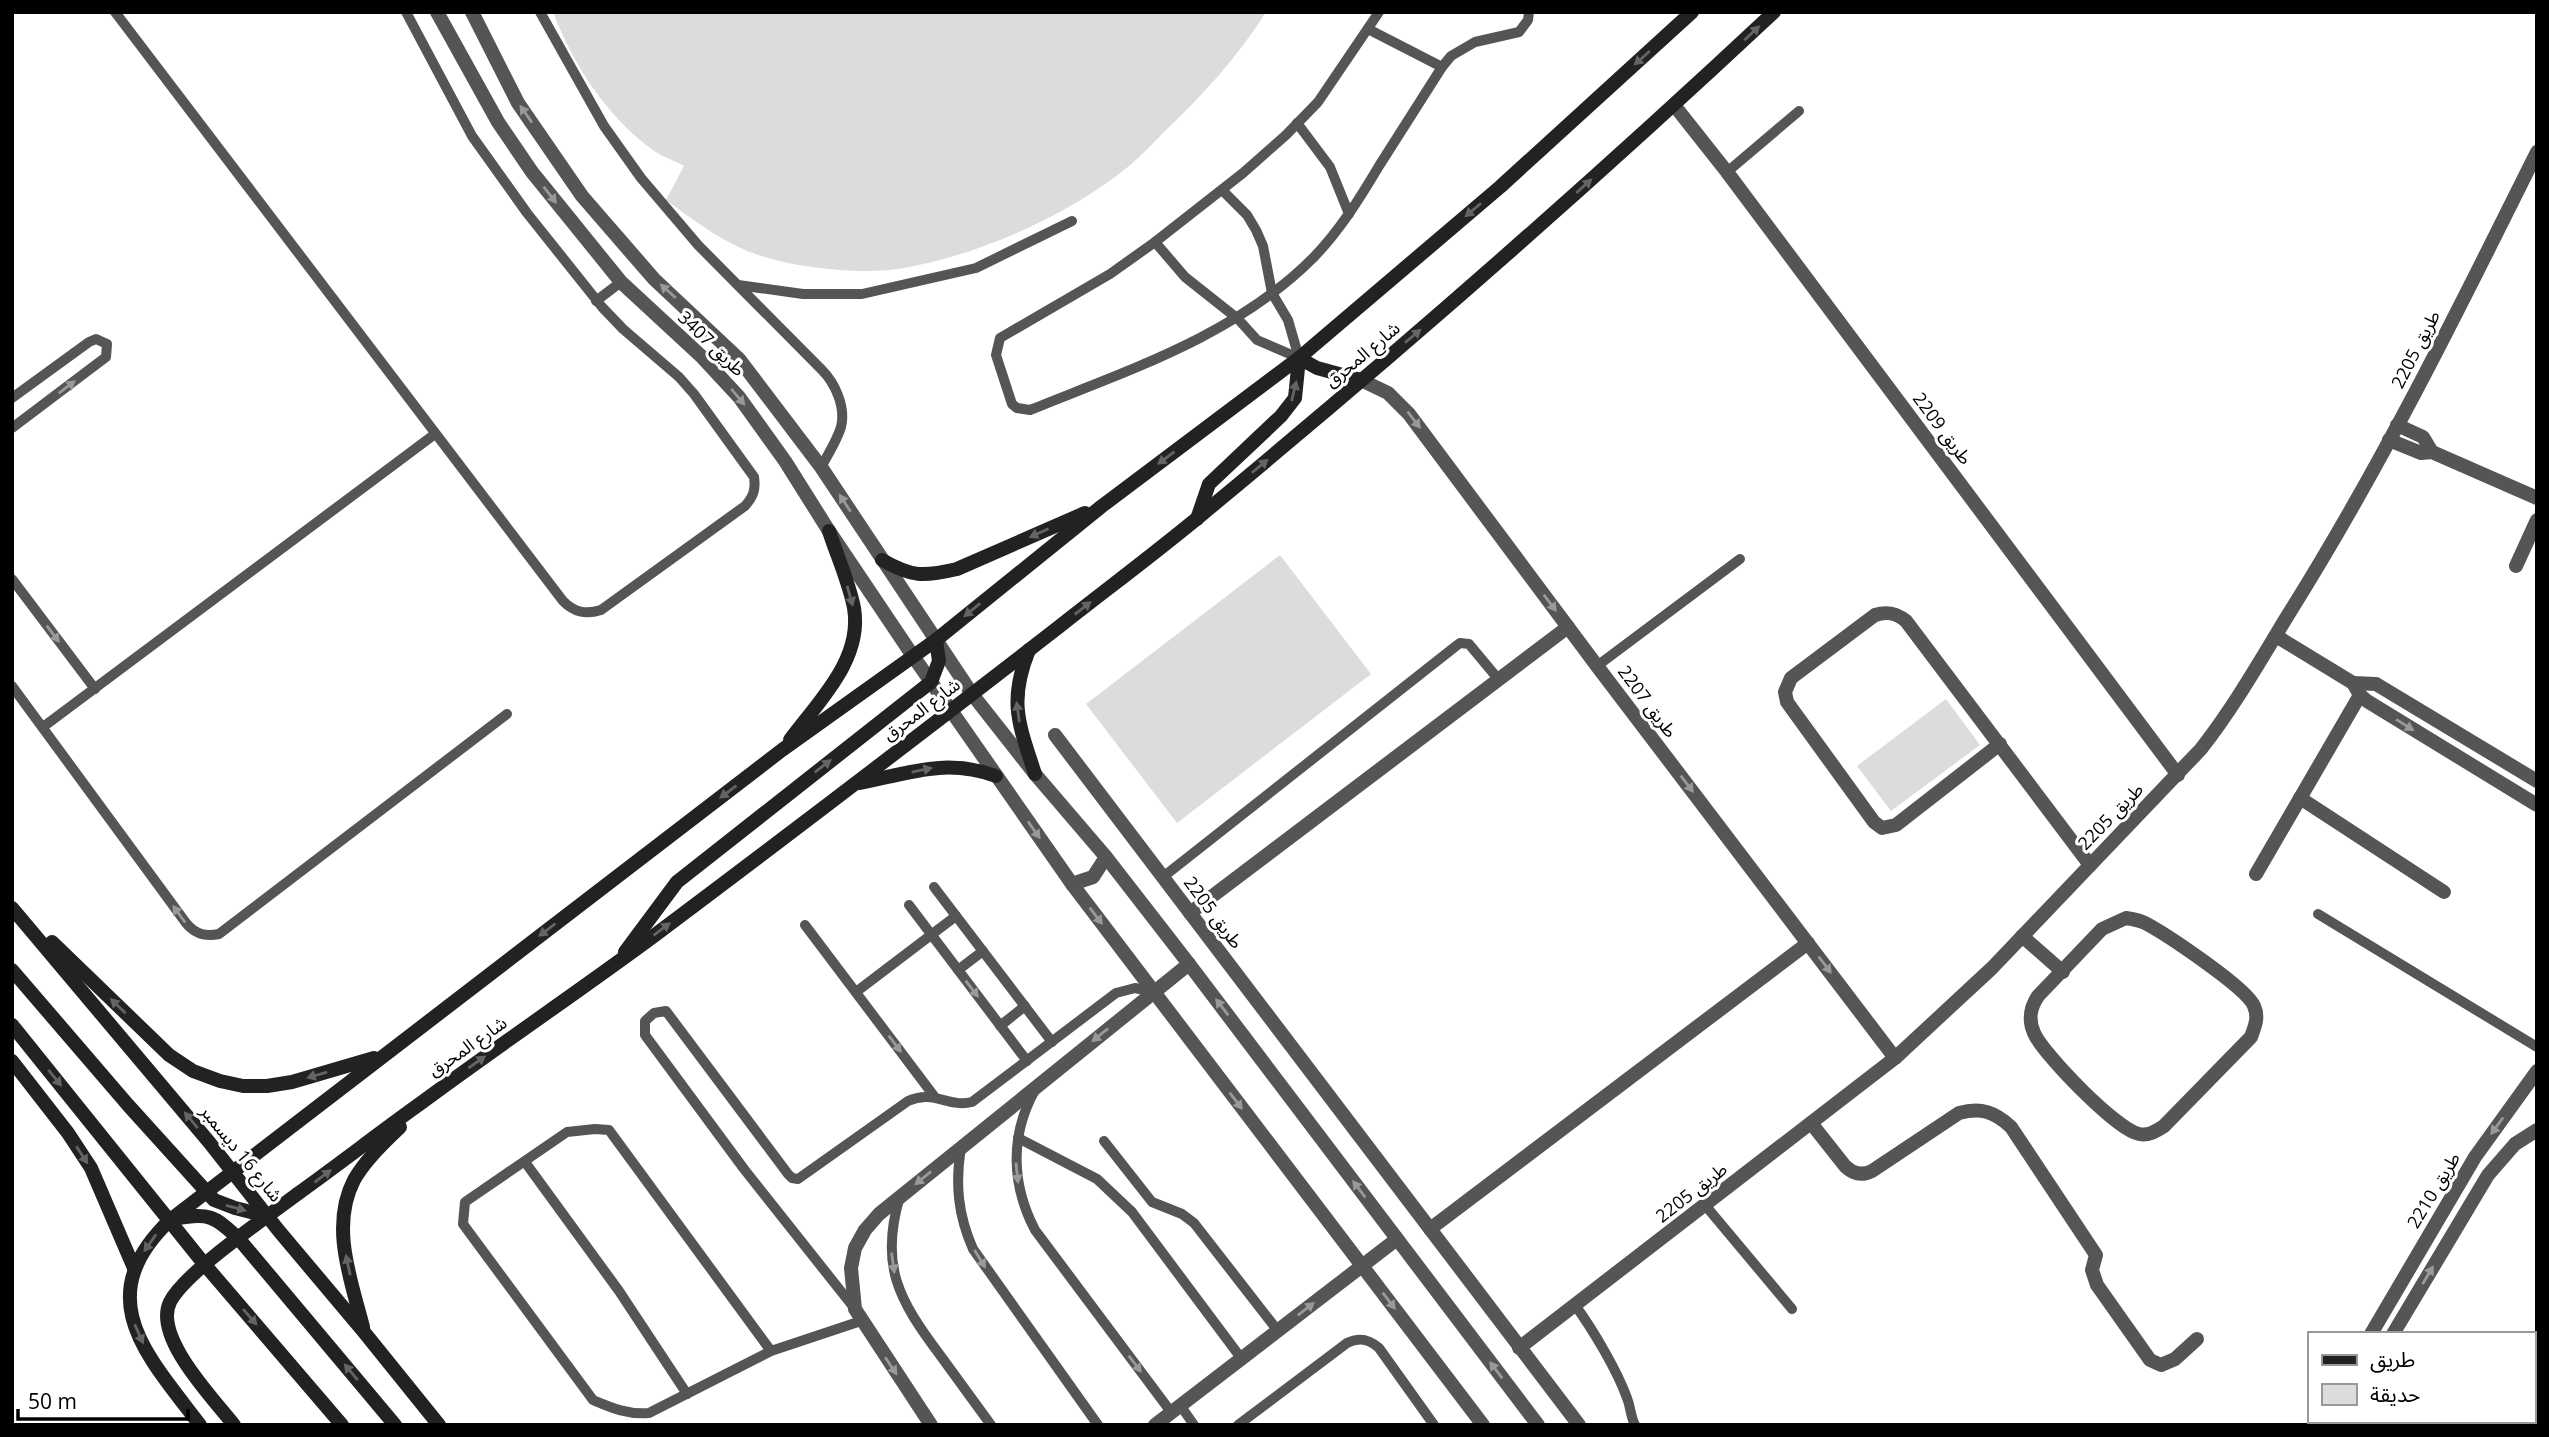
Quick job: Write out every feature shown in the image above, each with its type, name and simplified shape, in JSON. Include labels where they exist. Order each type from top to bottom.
[{"type":"main road","points":[[200,1425],[160,1372],[136,1331],[129,1299],[134,1268],[149,1243],[170,1220],[782,750],[936,640],[1102,506],[1298,358],[1500,187],[1692,12]]},
{"type":"main road","name":"شارع المحرق","points":[[234,1425],[184,1359],[167,1326],[169,1303],[183,1285],[268,1216],[616,964],[855,784],[1197,519],[1442,312],[1674,106],[1774,12]]},
{"type":"main road","points":[[1298,358],[1317,368],[1361,380]]},
{"type":"main road","points":[[1197,519],[1209,484],[1282,416],[1295,398],[1298,358]]},
{"type":"main road","points":[[882,560],[912,575],[957,569],[1102,506]]},
{"type":"main road","points":[[782,750],[844,666],[852,649],[854,611],[829,531]]},
{"type":"main road","points":[[616,964],[677,882],[931,682],[939,661],[936,640]]},
{"type":"main road","points":[[1029,650],[1018,682],[1016,705],[1035,774]]},
{"type":"main road","points":[[855,784],[923,769],[960,766],[996,776]]},
{"type":"main road","points":[[12,906],[169,1055],[193,1071],[231,1084],[267,1086],[292,1082],[382,1056]]},
{"type":"main road","name":"شارع 16 ديسمبر","points":[[12,906],[439,1425]]},
{"type":"main road","points":[[12,970],[207,1193],[222,1204],[268,1216]]},
{"type":"main road","points":[[12,1025],[205,1265],[342,1425]]},
{"type":"main road","points":[[12,1061],[68,1133],[91,1168],[134,1268]]},
{"type":"main road","points":[[364,1332],[345,1249],[343,1212],[360,1172],[422,1102]]},
{"type":"main road","points":[[170,1220],[199,1215],[212,1217],[239,1239],[395,1425]]},
{"type":"street","name":"طريق 3407","points":[[437,12],[498,122],[532,172],[621,282],[701,356],[739,397],[785,461],[913,656],[1072,884],[1483,1425]]},
{"type":"street","name":"طريق 3407","points":[[472,12],[519,103],[582,196],[641,264],[739,359],[821,467],[972,694],[1035,774],[1106,857],[1189,964],[1538,1425]]},
{"type":"street","name":"طريق 2209","points":[[1674,106],[1727,172],[2178,775]]},
{"type":"street","name":"طريق 2205","points":[[1519,1348],[1895,1058],[1963,997],[2178,775],[2222,721],[2321,564],[2397,425],[2537,152]]},
{"type":"street","points":[[621,282],[641,264]]},
{"type":"street","name":"طريق 2207","points":[[1361,380],[1388,393],[1409,414],[1895,1058]]},
{"type":"street","points":[[2397,425],[2423,437],[2432,452]]},
{"type":"street","points":[[2389,440],[2416,452],[2432,452],[2537,498]]},
{"type":"street","points":[[2516,566],[2537,520]]},
{"type":"street","points":[[2000,744],[1896,825],[1882,828],[1874,822],[1787,702],[1786,687],[1791,678],[1875,615],[1891,613],[1906,621],[2000,744],[2090,865]]},
{"type":"street","points":[[1190,913],[1568,627]]},
{"type":"street","points":[[2276,635],[2435,743],[2537,805]]},
{"type":"street","points":[[2256,874],[2300,798],[2357,689],[2376,684],[2537,781]]},
{"type":"street","points":[[2435,743],[2445,725]]},
{"type":"street","name":"طريق 2205","points":[[1055,735],[1579,1425]]},
{"type":"street","points":[[2493,778],[2502,760]]},
{"type":"street","points":[[2300,798],[2444,892]]},
{"type":"street","points":[[1072,884],[1093,877],[1106,857]]},
{"type":"street","points":[[2126,918],[2138,920],[2244,991],[2255,1008],[2257,1022],[2251,1037],[2164,1126],[2153,1133],[2142,1135],[2126,1130],[2113,1120],[2048,1054],[2034,1034],[2030,1018],[2032,1005],[2063,972],[2102,929],[2126,918]]},
{"type":"street","points":[[2022,936],[2063,972]]},
{"type":"street","points":[[1430,1229],[1808,943]]},
{"type":"street","points":[[931,1425],[858,1315],[850,1268],[855,1248],[865,1230],[900,1196],[1189,964]]},
{"type":"street","name":"طريق 2210","points":[[2372,1332],[2475,1157],[2537,1071]]},
{"type":"street","points":[[1811,1124],[1850,1171],[1862,1174],[1872,1171],[1959,1113],[1974,1109],[1985,1110],[2000,1117],[2011,1126],[2096,1255],[2092,1270],[2097,1284],[2150,1360],[2161,1365],[2175,1359],[2197,1339]]},
{"type":"street","points":[[2394,1332],[2488,1175],[2515,1144],[2537,1130]]},
{"type":"street","points":[[1154,1425],[1397,1239]]},
{"type":"lane","points":[[115,12],[563,601],[580,612],[601,610],[745,506],[752,498],[754,477],[680,377],[596,301],[535,223],[478,144],[406,12]]},
{"type":"lane","points":[[540,12],[604,126],[634,169],[691,237],[834,385],[840,403],[841,425],[821,467]]},
{"type":"lane","points":[[1379,12],[1336,79],[1297,124],[1223,191],[1080,293],[1000,338],[996,355],[1012,404],[1023,410],[1030,410],[1131,369],[1238,319],[1313,258],[1349,214],[1451,57],[1475,42],[1519,32],[1528,20],[1528,12]]},
{"type":"lane","points":[[1368,29],[1442,67]]},
{"type":"lane","points":[[1727,172],[1799,111]]},
{"type":"lane","points":[[1297,124],[1330,167],[1349,214]]},
{"type":"lane","points":[[1223,191],[1247,215],[1256,230],[1263,246],[1272,293],[1288,320],[1298,358]]},
{"type":"lane","points":[[738,285],[803,294],[862,295],[976,268],[1072,220]]},
{"type":"lane","points":[[1155,242],[1185,277],[1238,319],[1257,340],[1298,358]]},
{"type":"lane","points":[[596,301],[621,282]]},
{"type":"lane","points":[[12,398],[89,342],[96,339],[107,344],[106,357],[12,428]]},
{"type":"lane","points":[[43,727],[435,434]]},
{"type":"lane","points":[[1597,666],[1740,559]]},
{"type":"lane","points":[[12,579],[95,689]]},
{"type":"lane","points":[[1163,877],[1460,643],[1469,644],[1499,680]]},
{"type":"lane","points":[[12,686],[190,929],[204,935],[219,934],[506,714]]},
{"type":"lane","points":[[934,887],[1052,1042]]},
{"type":"lane","points":[[909,905],[1027,1061]]},
{"type":"lane","points":[[2318,914],[2537,1047]]},
{"type":"lane","points":[[856,992],[957,916]]},
{"type":"lane","points":[[805,925],[934,1096]]},
{"type":"lane","points":[[958,970],[983,951]]},
{"type":"lane","points":[[771,1351],[609,1130],[567,1132],[465,1202],[463,1224],[593,1400],[634,1415],[649,1413],[771,1351],[858,1315],[744,1169],[645,1035],[645,1021],[654,1013],[666,1011],[792,1178],[798,1179],[908,1101],[916,1097],[934,1096],[956,1103],[972,1101],[1116,993],[1135,988],[1153,992]]},
{"type":"lane","points":[[1000,1026],[1025,1006]]},
{"type":"lane","points":[[1038,1084],[1022,1119],[1016,1158],[1021,1195],[1035,1230],[1175,1409],[1194,1425]]},
{"type":"lane","points":[[1018,1138],[1097,1179],[1119,1198],[1241,1358]]},
{"type":"lane","points":[[1104,1141],[1152,1202],[1182,1214],[1194,1223],[1278,1331]]},
{"type":"lane","points":[[961,1147],[958,1200],[961,1217],[973,1249],[1098,1425]]},
{"type":"lane","points":[[525,1161],[619,1292],[687,1394]]},
{"type":"lane","points":[[900,1196],[891,1235],[891,1255],[900,1294],[920,1328],[991,1425]]},
{"type":"lane","points":[[1705,1205],[1792,1309]]},
{"type":"lane","points":[[1575,1305],[1592,1329],[1628,1400],[1629,1415],[1635,1425]]},
{"type":"lane","points":[[1238,1425],[1346,1343],[1360,1339],[1379,1348],[1434,1425]]},
{"type":"green space","points":[[553,12],[1266,12],[1231,61],[1191,105],[1129,166],[1079,201],[993,243],[933,262],[867,271],[803,266],[747,251],[715,234],[666,200],[684,166],[650,148],[605,104],[570,50]]},
{"type":"green space","points":[[1280,555],[1371,674],[1177,823],[1086,704]]},
{"type":"green space","points":[[1946,699],[1980,745],[1891,811],[1857,766]]}]
